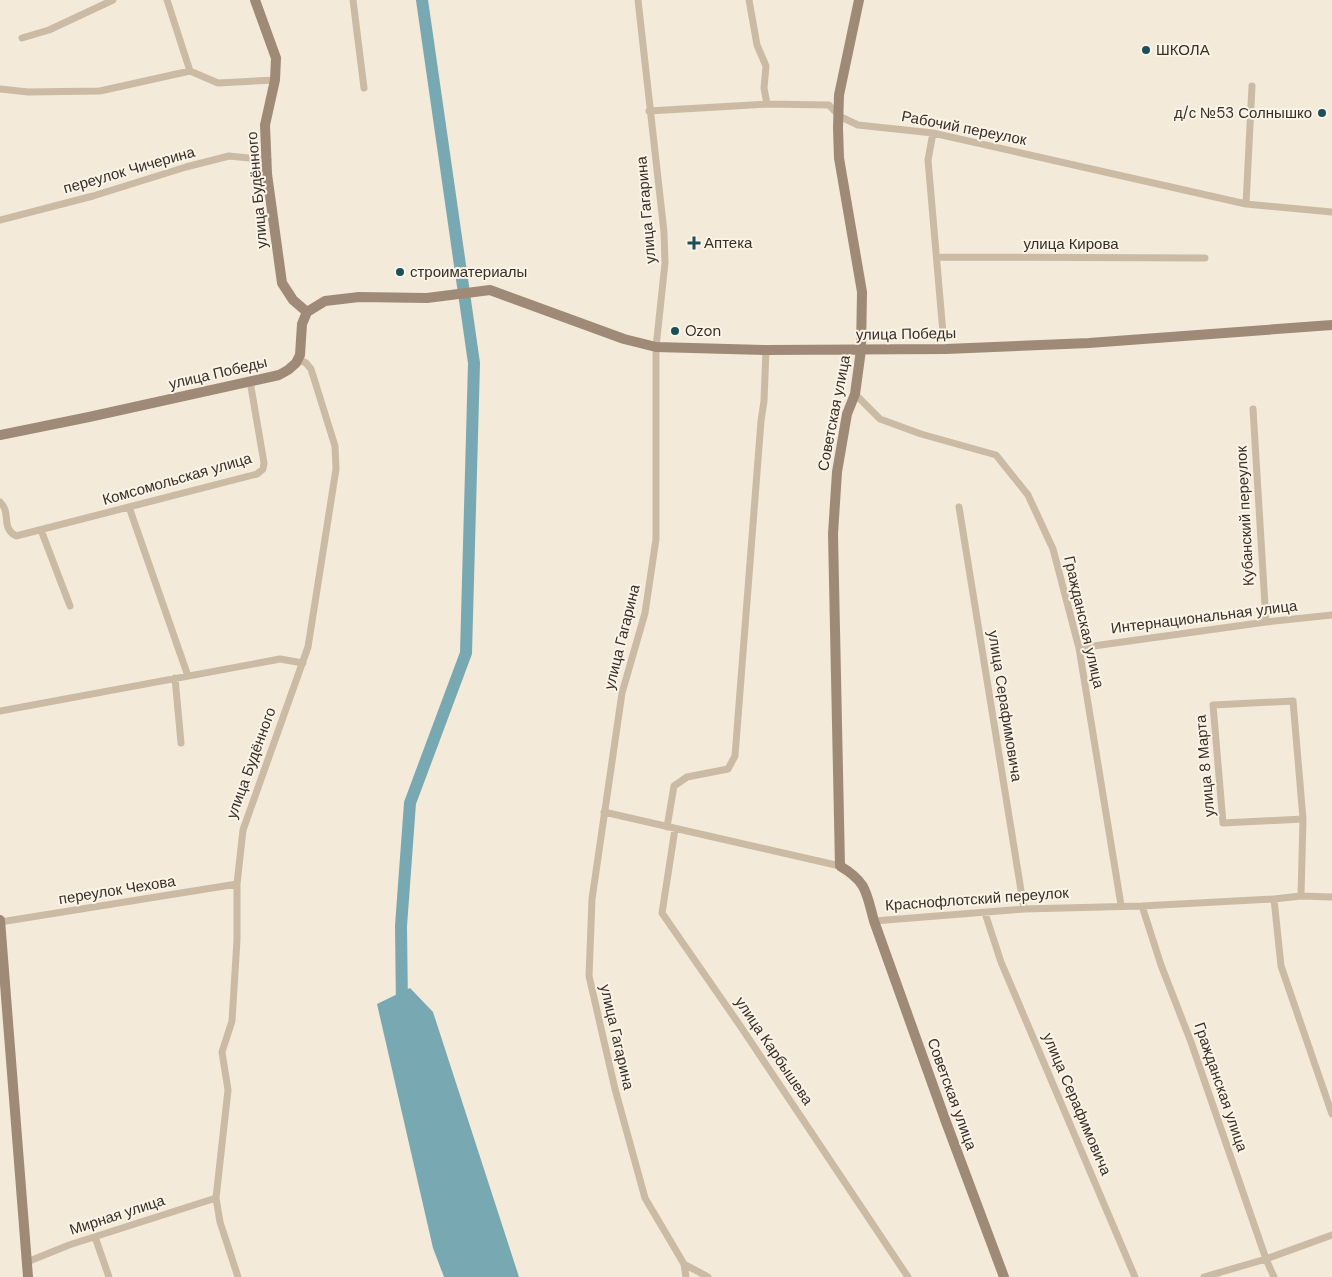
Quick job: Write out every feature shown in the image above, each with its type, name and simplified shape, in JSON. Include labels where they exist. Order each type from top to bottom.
[{"type":"street","points":[[22,38],[49,30],[114,0]]},
{"type":"street","points":[[167,0],[190,71]]},
{"type":"street","name":"улица Будённого","points":[[255,0],[276,58],[275,80],[265,126],[268,160],[267,174],[282,283],[293,300],[307,312]]},
{"type":"street","points":[[353,0],[364,88]]},
{"type":"street","name":"улица Гагарина","points":[[638,0],[649,111],[662,199],[664,232],[665,263],[656,346],[656,539],[645,613],[622,693],[592,899],[589,976],[615,1089],[645,1198],[684,1264],[686,1277]]},
{"type":"street","points":[[749,0],[757,44],[766,66],[764,88],[768,104]]},
{"type":"street","name":"Советская улица","points":[[840,866],[833,534],[837,472],[847,414],[855,394],[861,350],[862,292],[838,158],[839,95],[859,0]]},
{"type":"street","points":[[0,88],[28,92],[100,91],[190,71],[218,83],[275,80]]},
{"type":"street","points":[[1246,204],[1252,86]]},
{"type":"street","name":"Рабочий переулок","points":[[649,111],[768,104],[829,105],[839,116],[858,124],[933,133],[1246,204],[1332,212]]},
{"type":"street","points":[[933,133],[928,160],[943,333]]},
{"type":"street","name":"переулок Чичерина","points":[[0,220],[93,196],[186,167],[229,156],[268,160]]},
{"type":"street","name":"улица Кирова","points":[[937,257],[1205,258]]},
{"type":"street","name":"улица Победы","points":[[307,312],[325,301],[360,297],[427,298],[490,290],[624,339],[656,346],[766,350],[946,349],[1089,343],[1332,325]]},
{"type":"street","points":[[298,359],[300,355],[302,324],[307,312]]},
{"type":"street","name":"улица Карбышева","points":[[766,350],[764,401],[735,756],[728,769],[687,777],[674,786],[662,913],[736,1019],[908,1277]]},
{"type":"street","name":"улица Будённого","points":[[238,1277],[220,1222],[216,1198],[228,1090],[222,1052],[232,1021],[238,884],[243,830],[308,647],[336,469],[335,446],[311,369],[306,363],[298,359]]},
{"type":"street","name":"улица Победы","points":[[0,435],[278,375],[288,370],[298,359]]},
{"type":"street","name":"Комсомольская улица","points":[[0,502],[6,509],[6,526],[10,533],[16,536],[257,474],[263,469],[264,463],[250,381]]},
{"type":"street","name":"Гражданская улица","points":[[855,394],[880,419],[921,434],[996,455],[1028,495],[1053,549],[1079,648],[1121,905]]},
{"type":"street","name":"Кубанский переулок","points":[[1253,409],[1266,622]]},
{"type":"street","points":[[129,507],[188,676]]},
{"type":"street","name":"улица Серафимовича","points":[[959,507],[1024,909]]},
{"type":"street","points":[[41,530],[70,606]]},
{"type":"street","name":"Интернациональная улица","points":[[1079,648],[1266,622],[1332,615]]},
{"type":"street","points":[[0,710],[280,659],[303,663]]},
{"type":"street","points":[[175,678],[181,744]]},
{"type":"street","name":"улица 8 Марта","points":[[1301,896],[1303,819],[1293,701],[1213,705],[1223,823],[1303,819]]},
{"type":"street","name":"Краснофлотский переулок","points":[[604,812],[840,866],[860,880],[874,921],[1024,909],[1121,905],[1142,906],[1301,896],[1332,897]]},
{"type":"street","name":"переулок Чехова","points":[[0,921],[238,884]]},
{"type":"street","points":[[1274,899],[1281,966],[1332,1114]]},
{"type":"street","name":"Гражданская улица","points":[[1142,906],[1161,966],[1191,1042],[1266,1259],[1274,1277]]},
{"type":"street","name":"улица Серафимовича","points":[[985,913],[1002,962],[1134,1277]]},
{"type":"street","points":[[0,921],[28,1277]]},
{"type":"street","name":"Советская улица","points":[[874,921],[1004,1277]]},
{"type":"street","name":"Мирная улица","points":[[27,1262],[69,1245],[216,1198]]},
{"type":"street","points":[[1204,1277],[1266,1259],[1332,1235]]},
{"type":"street","points":[[95,1237],[109,1277]]},
{"type":"street","points":[[684,1264],[708,1277]]},
{"type":"water","points":[[410,988],[433,1012],[519,1277],[444,1277],[433,1248],[377,1004]]},
{"type":"waterway","points":[[402,1008],[401,926],[410,803],[466,653],[474,363],[422,0]]},
{"type":"place","name":"ШКОЛА","points":[[1146,50]]},
{"type":"place","name":"д/с №53 Солнышко","points":[[1322,113]]},
{"type":"place","name":"Аптека","points":[[694,243]]},
{"type":"place","name":"строиматериалы","points":[[400,272]]},
{"type":"place","name":"Ozon","points":[[675,331]]}]
